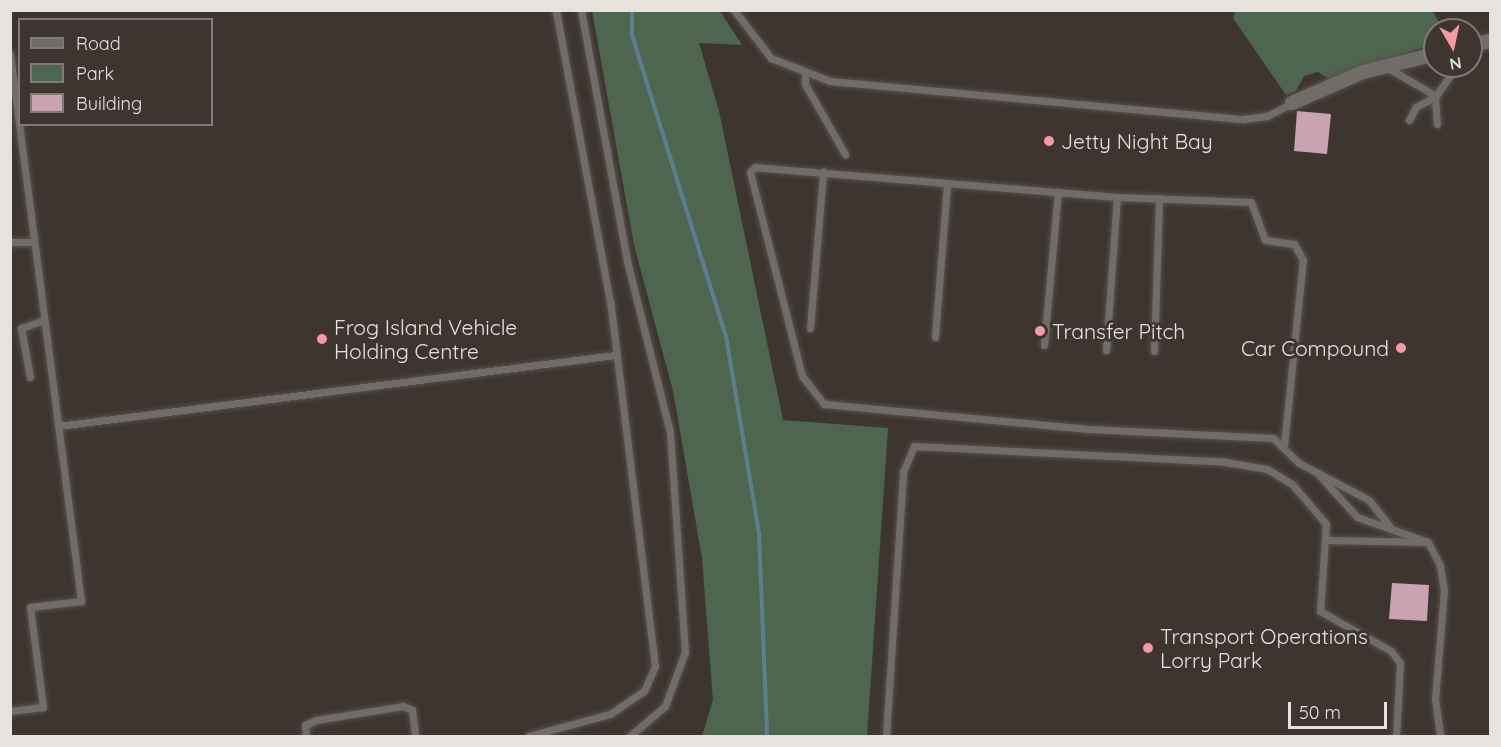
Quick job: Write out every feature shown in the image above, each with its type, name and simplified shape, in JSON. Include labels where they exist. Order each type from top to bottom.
[{"type":"street","points":[[1292,103],[1384,66],[1423,57]]},
{"type":"lane","points":[[529,736],[610,714],[644,691],[655,666],[601,242],[556,10]]},
{"type":"lane","points":[[581,10],[627,261],[670,432],[684,652],[665,706],[630,736]]},
{"type":"lane","points":[[734,10],[771,58],[805,75],[1243,118],[1267,116],[1292,103]]},
{"type":"lane","points":[[10,54],[18,117]]},
{"type":"lane","points":[[1384,66],[1436,97]]},
{"type":"lane","points":[[805,75],[805,84],[844,154]]},
{"type":"lane","points":[[1409,120],[1416,107],[1436,97],[1449,78]]},
{"type":"lane","points":[[1436,97],[1437,124]]},
{"type":"lane","points":[[10,711],[43,707],[30,607],[81,601],[19,126]]},
{"type":"lane","points":[[1284,446],[1302,253],[1294,244],[1265,240],[1251,202],[1117,197],[755,167],[750,172],[802,376],[824,404],[1089,429],[1264,436],[1284,446],[1317,473],[1357,517],[1389,526],[1428,542],[1444,590],[1435,699],[1440,736]]},
{"type":"lane","points":[[810,328],[823,172]]},
{"type":"lane","points":[[935,337],[947,183]]},
{"type":"lane","points":[[1044,345],[1058,192]]},
{"type":"lane","points":[[1106,350],[1117,197]]},
{"type":"lane","points":[[1154,351],[1159,198]]},
{"type":"lane","points":[[10,242],[34,242]]},
{"type":"lane","points":[[30,377],[21,328],[44,321]]},
{"type":"lane","points":[[58,426],[615,355]]},
{"type":"lane","points":[[886,736],[903,472],[915,446],[1226,462],[1267,469],[1292,484],[1326,524],[1320,611],[1391,651],[1400,663],[1396,736]]},
{"type":"lane","points":[[1317,473],[1369,500],[1389,526]]},
{"type":"lane","points":[[1326,540],[1428,542]]},
{"type":"lane","points":[[306,736],[305,725],[316,720],[403,706],[412,711],[415,736]]},
{"type":"green space","points":[[1236,10],[1433,11],[1436,18],[1423,18],[1423,47],[1329,79],[1318,72],[1304,76],[1296,91],[1286,95],[1233,18]]},
{"type":"green space","points":[[592,11],[720,11],[742,45],[699,43],[719,111],[783,420],[888,428],[867,736],[702,736],[713,700],[702,558],[673,391],[634,245]]},
{"type":"building","points":[[1297,111],[1331,114],[1327,154],[1294,151]]},
{"type":"building","points":[[1392,583],[1429,585],[1427,621],[1389,619]]},
{"type":"waterway","points":[[632,10],[632,35],[726,336],[759,534],[767,736]]},
{"type":"place","name":"Jetty Night Bay","points":[[1049,141]]},
{"type":"place","name":"Transfer Pitch","points":[[1040,331]]},
{"type":"place","name":"Frog Island Vehicle Holding Centre","points":[[322,339]]},
{"type":"place","name":"Car Compound","points":[[1401,348]]},
{"type":"place","name":"Transport Operations Lorry Park","points":[[1148,648]]}]
